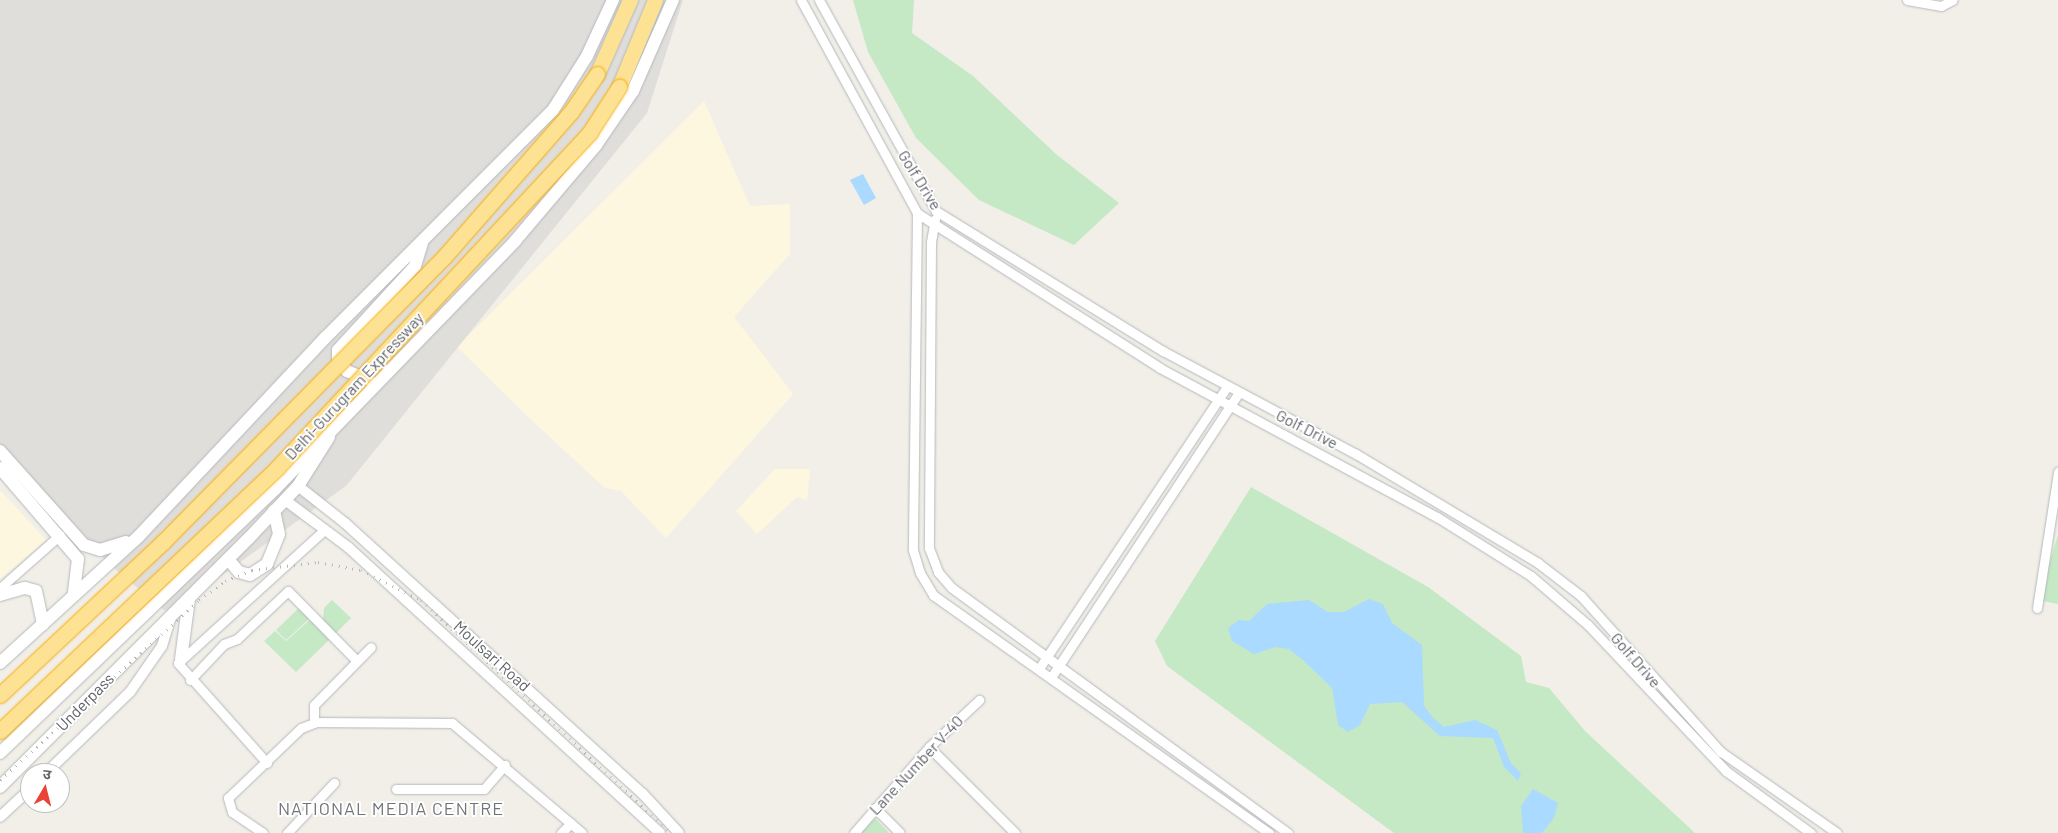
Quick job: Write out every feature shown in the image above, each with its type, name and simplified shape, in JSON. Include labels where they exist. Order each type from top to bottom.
[{"type":"highway","name":"Delhi-Gurugram Expressway","points":[[0,695],[163,542],[444,257],[571,112],[597,74],[630,0]]},
{"type":"highway","name":"Delhi-Gurugram Expressway","points":[[0,731],[277,468],[590,132],[619,87],[655,0]]},
{"type":"main road","points":[[0,753],[134,628],[332,430],[515,240],[596,145],[645,69],[673,0]]},
{"type":"main road","points":[[0,663],[138,536],[423,239],[553,110],[611,3]]},
{"type":"main road","points":[[385,375],[368,380],[353,376],[338,359],[338,350],[415,266],[423,239]]},
{"type":"main road","name":"Underpass","points":[[0,787],[190,599],[285,500],[321,455],[332,430]]},
{"type":"main road","points":[[0,451],[84,545],[116,548],[138,536]]},
{"type":"main road","points":[[0,468],[60,535],[78,559],[74,594]]},
{"type":"main road","points":[[228,559],[239,572],[250,576],[267,564],[280,534],[274,511]]},
{"type":"main road","points":[[0,595],[25,588],[36,590],[43,624]]},
{"type":"main road","points":[[181,659],[190,599]]},
{"type":"street","name":"Golf Drive","points":[[802,0],[917,213],[1114,340],[1217,401],[1382,487],[1531,576],[1571,608],[1625,669],[1726,771],[1811,833]]},
{"type":"street","name":"Golf Drive","points":[[819,0],[936,211],[1226,388],[1356,454],[1538,563],[1581,596],[1635,660],[1736,765],[1837,833]]},
{"type":"street","points":[[1907,0],[1942,6],[1953,0]]},
{"type":"street","points":[[936,211],[931,242],[931,557],[952,588],[1060,664],[1288,833]]},
{"type":"street","points":[[917,213],[913,555],[933,595],[1040,667],[1269,833]]},
{"type":"street","points":[[1114,340],[1125,328]]},
{"type":"street","points":[[1040,667],[1226,388]]},
{"type":"street","points":[[1052,676],[1238,394]]},
{"type":"street","points":[[2037,608],[2058,472]]},
{"type":"street","name":"Moulsari Road","points":[[298,486],[642,793],[679,833]]},
{"type":"street","points":[[302,515],[301,504],[311,496]]},
{"type":"street","name":"Moulsari Road","points":[[285,500],[302,515],[324,530],[660,833]]},
{"type":"street","points":[[267,763],[178,667],[181,659],[324,530]]},
{"type":"street","points":[[0,588],[60,535]]},
{"type":"street","points":[[190,680],[224,644],[237,639],[288,590],[356,662]]},
{"type":"street","points":[[56,763],[130,692],[162,646],[171,617]]},
{"type":"street","points":[[314,723],[314,705],[371,647]]},
{"type":"street","points":[[1625,669],[1635,660]]},
{"type":"street","name":"Lane Number V-40","points":[[854,833],[930,747],[980,700]]},
{"type":"street","points":[[263,833],[227,804],[232,792],[267,763],[301,728],[314,723],[452,722],[505,765],[582,833]]},
{"type":"street","points":[[1157,751],[1164,740]]},
{"type":"street","points":[[930,747],[1015,833]]},
{"type":"street","points":[[396,789],[484,789],[505,765]]},
{"type":"street","points":[[287,833],[334,783]]},
{"type":"street","points":[[0,817],[20,798]]},
{"type":"street","points":[[875,808],[900,833]]},
{"type":"street","points":[[561,833],[571,823]]},
{"type":"shaded area","points":[[0,0],[683,0],[647,113],[346,486],[189,599],[165,611],[108,563],[0,444]]},
{"type":"shaded area","points":[[704,101],[750,206],[790,204],[790,254],[734,317],[793,394],[666,538],[621,491],[605,488],[525,414],[457,347]]},
{"type":"shaded area","points":[[775,469],[810,469],[807,500],[797,497],[757,534],[736,511]]},
{"type":"shaded area","points":[[0,490],[46,540],[0,579]]},
{"type":"green space","points":[[853,0],[914,0],[912,33],[973,76],[1057,155],[1119,203],[1074,245],[979,200],[916,138],[868,52]]},
{"type":"green space","points":[[1251,487],[1428,587],[1521,656],[1526,682],[1549,688],[1585,731],[1695,833],[1394,833],[1167,666],[1155,641]]},
{"type":"green space","points":[[2058,535],[2058,604],[2038,600]]},
{"type":"green space","points":[[332,600],[351,618],[334,635],[323,623],[324,608]]},
{"type":"green space","points":[[300,607],[310,618],[286,640],[276,630]]},
{"type":"green space","points":[[312,618],[331,638],[296,672],[264,641],[275,631],[286,641]]},
{"type":"green space","points":[[875,818],[889,833],[861,833]]},
{"type":"water","points":[[863,174],[876,198],[864,205],[850,180]]},
{"type":"water","points":[[1369,599],[1383,604],[1392,623],[1422,645],[1424,706],[1433,718],[1444,727],[1475,720],[1497,730],[1511,763],[1521,773],[1518,781],[1504,767],[1493,738],[1440,736],[1402,702],[1370,704],[1360,725],[1348,732],[1338,725],[1332,688],[1304,661],[1289,649],[1276,647],[1254,654],[1232,641],[1228,628],[1239,620],[1249,621],[1267,604],[1309,600],[1328,612],[1344,612]]},
{"type":"water","points":[[1533,789],[1558,803],[1554,818],[1542,833],[1523,833],[1521,806]]},
{"type":"railway","points":[[0,780],[199,600],[225,581],[252,570],[318,562],[361,570],[421,600],[671,833]]},
{"type":"district","name":"NATIONAL MEDIA CENTRE","points":[[391,808]]}]
